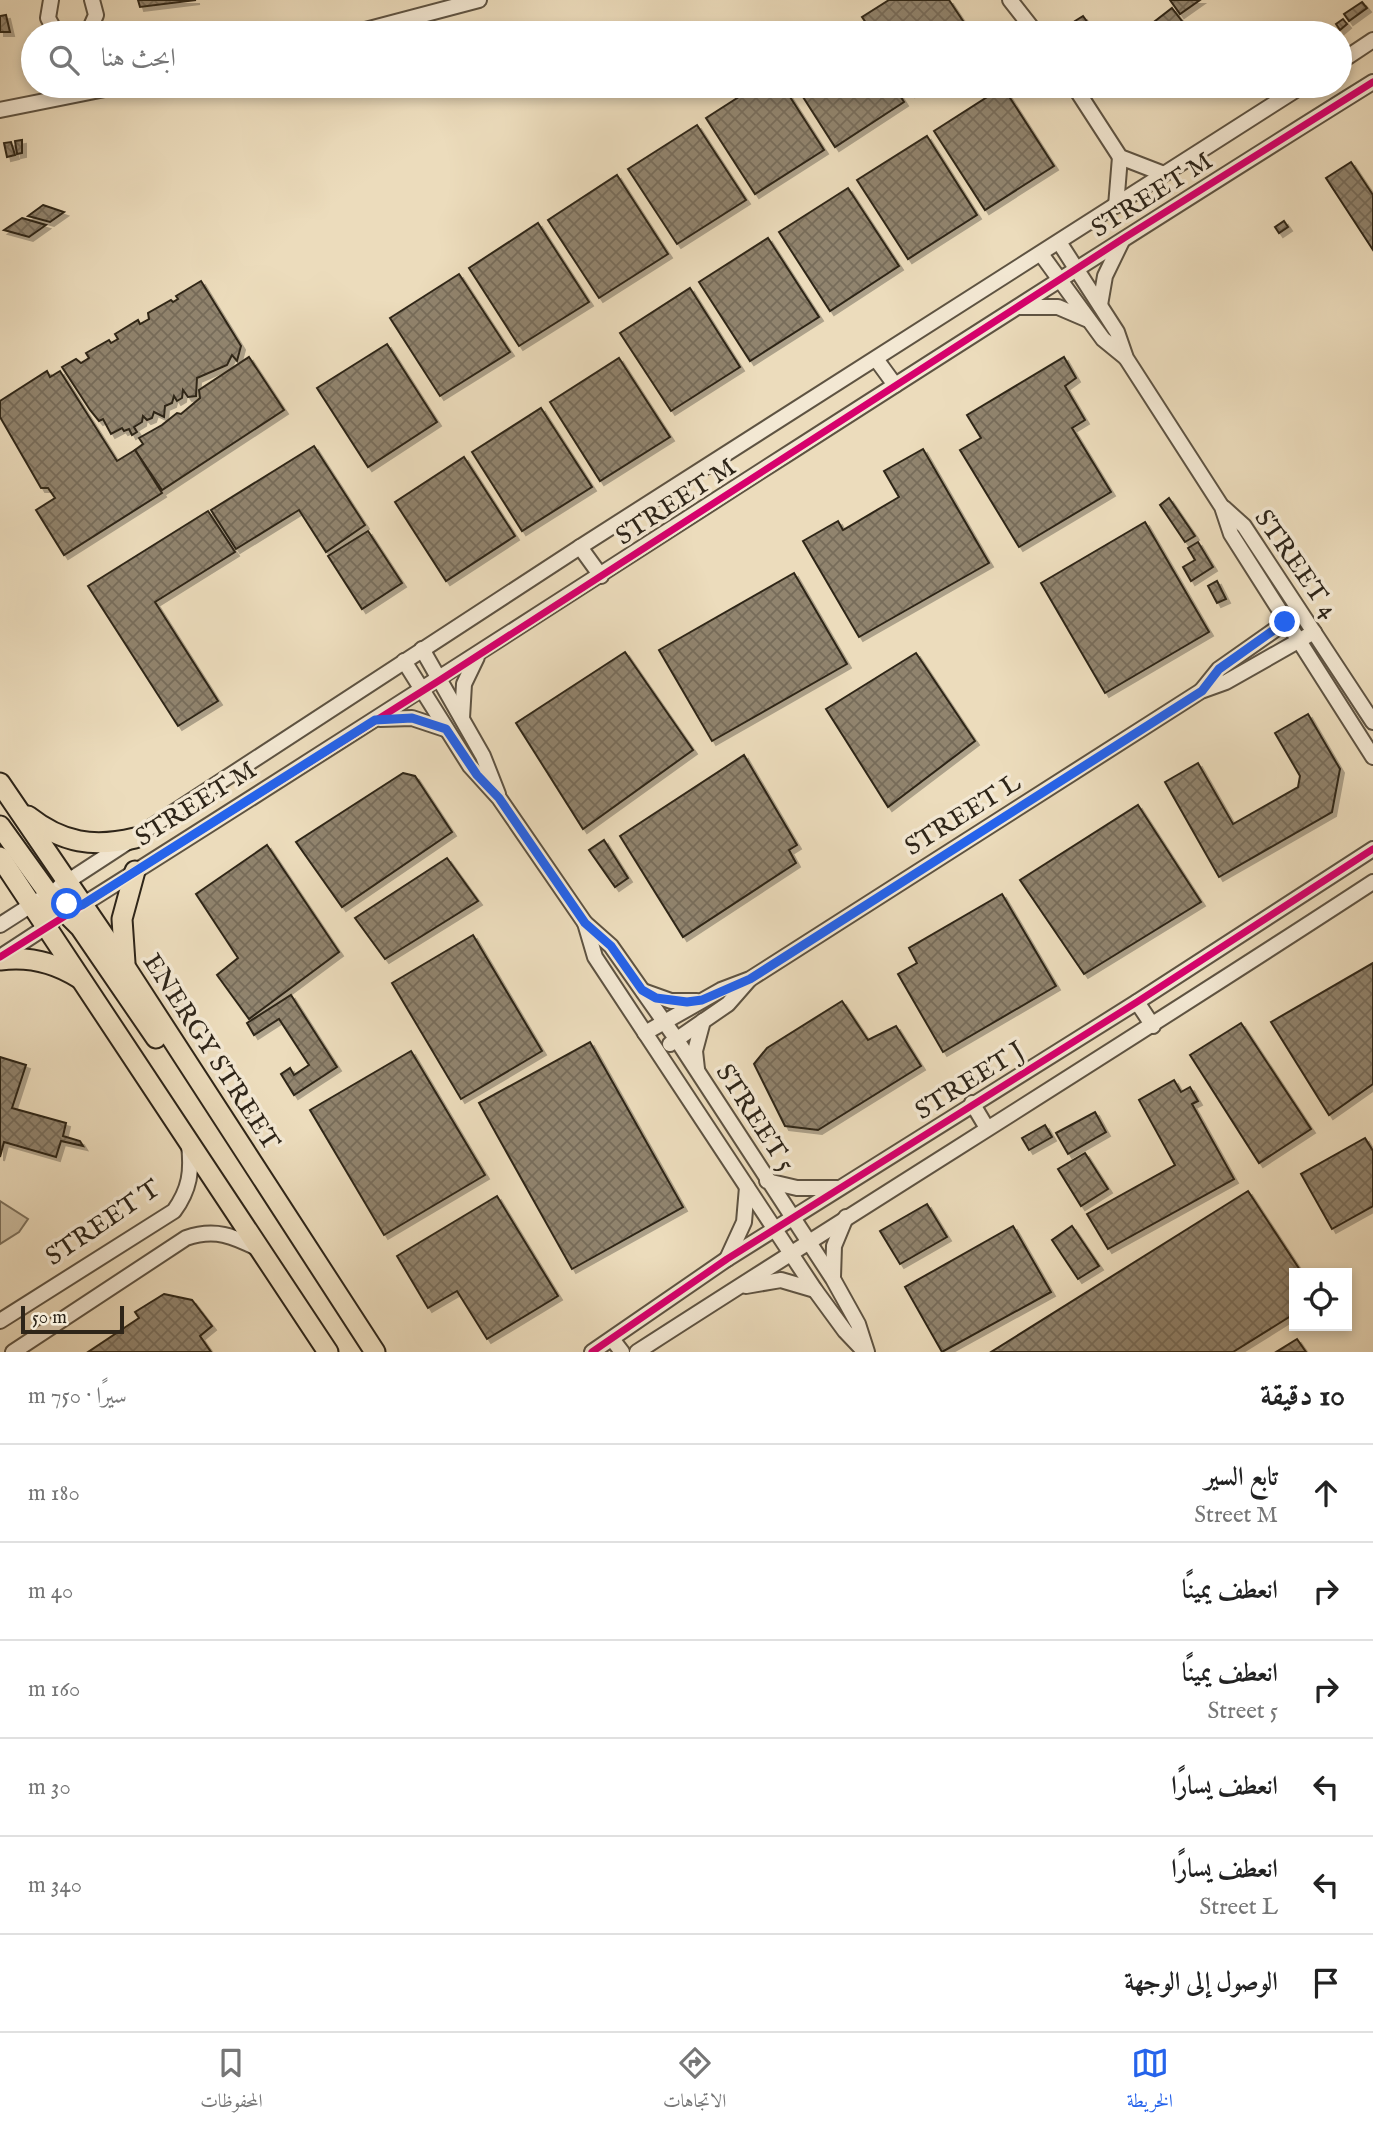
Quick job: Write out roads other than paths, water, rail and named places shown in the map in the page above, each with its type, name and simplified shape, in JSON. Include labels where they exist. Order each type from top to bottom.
[{"type":"main road","name":"ENERGY STREET","points":[[0,783],[66,882],[74,909],[126,968],[375,1352]]},
{"type":"main road","points":[[15,804],[48,831],[68,840],[111,844],[135,838]]},
{"type":"main road","points":[[0,826],[49,894],[74,909],[80,927],[154,1037],[215,1109]]},
{"type":"main road","points":[[0,857],[328,1352]]},
{"type":"main road","points":[[126,968],[122,919],[135,871]]},
{"type":"main road","points":[[32,905],[74,909]]},
{"type":"main road","points":[[0,958],[32,959],[50,963],[83,981]]},
{"type":"street","points":[[49,21],[51,0]]},
{"type":"street","points":[[92,0],[95,21]]},
{"type":"street","points":[[399,21],[479,0]]},
{"type":"street","points":[[1010,0],[1027,21]]},
{"type":"street","points":[[1352,54],[1373,40]]},
{"type":"street","name":"STREET M","points":[[1352,95],[1373,82]]},
{"type":"street","points":[[0,110],[60,98]]},
{"type":"street","points":[[1082,98],[1120,157],[1164,174]]},
{"type":"street","name":"STREET M","points":[[0,925],[580,547],[1283,98]]},
{"type":"street","name":"STREET M","points":[[0,958],[440,680],[1124,237],[1347,98]]},
{"type":"street","points":[[1116,205],[1120,157]]},
{"type":"street","points":[[1100,305],[1110,262],[1124,237]]},
{"type":"street","name":"STREET 4","points":[[1059,242],[1117,332],[1126,358],[1222,506],[1244,527],[1373,722]]},
{"type":"street","name":"STREET 4","points":[[1041,254],[1102,340],[1126,358]]},
{"type":"street","points":[[1014,308],[1043,305],[1086,319]]},
{"type":"street","points":[[876,359],[895,385]]},
{"type":"street","name":"STREET 4","points":[[1222,506],[1231,534],[1373,757]]},
{"type":"street","points":[[580,547],[601,576]]},
{"type":"street","name":"STREET L","points":[[1202,691],[1219,669],[1301,612]]},
{"type":"street","name":"STREET L","points":[[645,1033],[702,1000],[750,979],[1202,691],[1226,682],[1314,632]]},
{"type":"street","name":"STREET 5","points":[[422,649],[488,766],[499,798]]},
{"type":"street","points":[[462,719],[464,684],[480,653]]},
{"type":"street","name":"STREET 5","points":[[404,661],[477,775],[499,798],[585,923],[611,946],[677,1040],[791,1219],[833,1279],[858,1324],[866,1352]]},
{"type":"street","points":[[375,720],[412,718],[446,729]]},
{"type":"street","name":"STREET J","points":[[592,1352],[727,1259],[1137,1002],[1373,849]]},
{"type":"street","name":"STREET J","points":[[637,1352],[790,1251],[1153,1026],[1373,881]]},
{"type":"street","name":"STREET 5","points":[[585,923],[595,957],[815,1290],[845,1331],[866,1352]]},
{"type":"street","name":"STREET L","points":[[658,1052],[728,1004],[750,979]]},
{"type":"street","points":[[642,990],[671,1001],[702,1000]]},
{"type":"street","points":[[1137,1002],[1153,1026]]},
{"type":"street","points":[[701,1080],[695,1051],[703,1021]]},
{"type":"street","points":[[972,1104],[987,1128]]},
{"type":"street","name":"STREET T","points":[[0,1321],[174,1211],[184,1198],[192,1169],[188,1140]]},
{"type":"street","points":[[767,1181],[797,1188],[838,1188]]},
{"type":"street","points":[[727,1259],[744,1222],[747,1187]]},
{"type":"street","points":[[833,1279],[834,1247],[846,1217]]},
{"type":"street","points":[[13,1352],[186,1238],[202,1232],[221,1232],[262,1250]]},
{"type":"street","points":[[735,1289],[781,1280],[815,1290]]},
{"type":"street","points":[[612,1339],[622,1352]]}]
